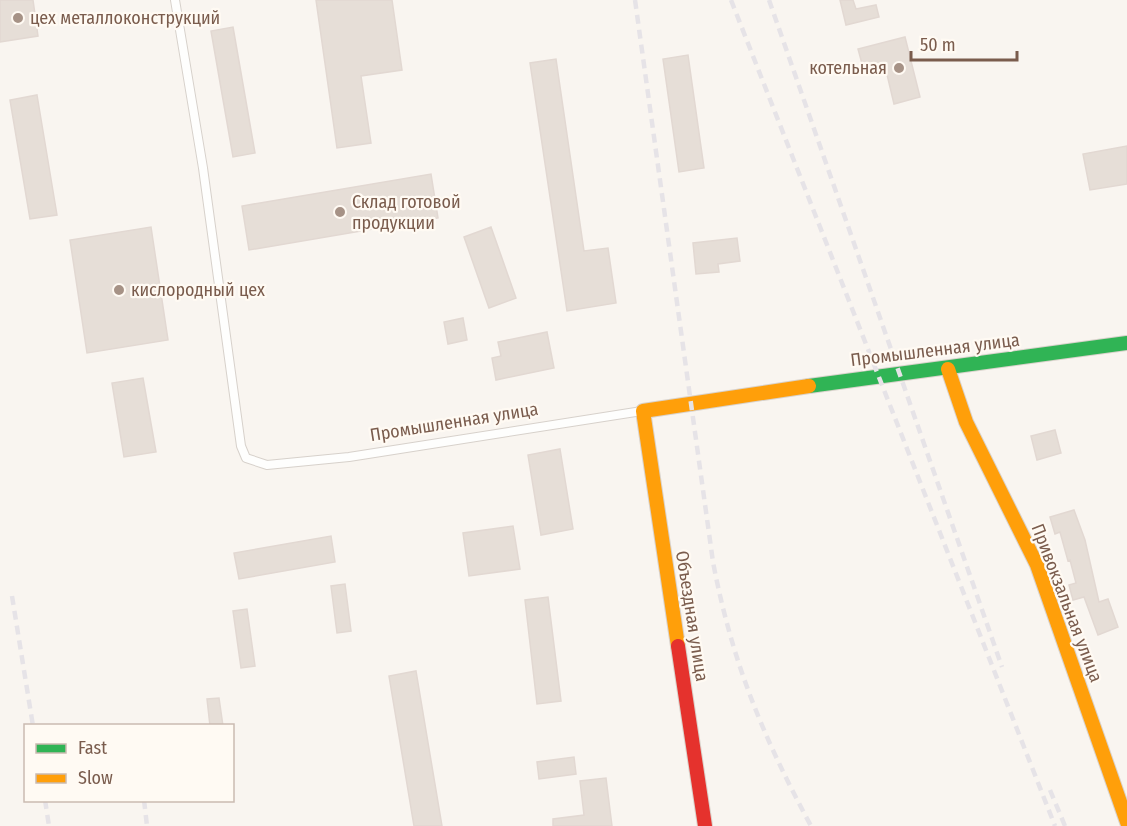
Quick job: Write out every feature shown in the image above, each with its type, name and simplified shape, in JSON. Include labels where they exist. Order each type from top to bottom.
[{"type":"street","name":"Промышленная улица","points":[[642,411],[897,372],[948,369],[1127,343]]},
{"type":"street","name":"Привокзальная улица","points":[[948,369],[966,422],[1037,565],[1127,822]]},
{"type":"street","name":"Объездная улица","points":[[642,411],[705,826]]},
{"type":"lane","name":"Промышленная улица","points":[[175,0],[203,168],[241,446],[246,458],[267,465],[349,457],[642,411]]},
{"type":"building","name":"цех металлоконструкций","points":[[0,0],[33,0],[38,36],[0,42]]},
{"type":"building","points":[[316,0],[392,0],[402,70],[361,76],[371,143],[337,148]]},
{"type":"building","points":[[840,0],[853,0],[856,9],[876,5],[879,17],[846,25]]},
{"type":"building","points":[[233,27],[255,153],[233,157],[211,31]]},
{"type":"building","name":"котельная","points":[[905,37],[920,97],[894,104],[885,66],[864,71],[858,49]]},
{"type":"building","points":[[688,55],[704,168],[679,172],[663,59]]},
{"type":"building","points":[[556,59],[584,251],[608,248],[616,303],[567,311],[530,63]]},
{"type":"building","points":[[37,95],[57,215],[30,219],[10,100]]},
{"type":"building","points":[[1127,146],[1127,184],[1090,190],[1083,154]]},
{"type":"building","name":"Склад готовой продукции","points":[[431,174],[438,218],[249,250],[242,206]]},
{"type":"building","name":"кислородный цех","points":[[151,227],[168,340],[87,353],[70,240]]},
{"type":"building","points":[[491,227],[516,298],[489,308],[464,237]]},
{"type":"building","points":[[737,238],[740,261],[718,264],[719,272],[696,274],[693,243]]},
{"type":"building","points":[[463,318],[467,340],[448,344],[444,322]]},
{"type":"building","points":[[547,332],[554,368],[496,380],[492,358],[501,356],[498,342]]},
{"type":"building","points":[[143,378],[156,452],[124,457],[112,383]]},
{"type":"building","points":[[1055,430],[1061,453],[1037,460],[1031,436]]},
{"type":"building","points":[[560,449],[573,529],[541,535],[528,455]]},
{"type":"building","points":[[1074,510],[1085,540],[1099,602],[1108,599],[1118,627],[1098,635],[1084,597],[1073,600],[1069,585],[1076,583],[1070,560],[1068,561],[1060,532],[1055,534],[1050,517]]},
{"type":"building","points":[[513,526],[520,569],[469,576],[463,533]]},
{"type":"building","points":[[331,536],[335,562],[239,579],[234,553]]},
{"type":"building","points":[[345,584],[351,631],[337,633],[331,586]]},
{"type":"building","points":[[548,597],[561,701],[537,704],[525,600]]},
{"type":"building","points":[[247,609],[255,666],[241,668],[233,611]]},
{"type":"building","points":[[416,671],[442,826],[414,826],[389,676]]},
{"type":"building","points":[[219,698],[223,724],[210,724],[207,699]]},
{"type":"building","points":[[574,757],[576,774],[539,779],[537,762]]},
{"type":"building","points":[[606,778],[612,826],[553,826],[553,819],[584,815],[580,781]]},
{"type":"railway","points":[[635,0],[713,562],[730,633],[751,698],[778,761],[811,826]]},
{"type":"railway","points":[[731,0],[1055,826]]},
{"type":"railway","points":[[769,0],[1002,667]]},
{"type":"railway","points":[[12,596],[33,724]]},
{"type":"railway","points":[[1050,790],[1065,826]]},
{"type":"railway","points":[[45,802],[49,826]]},
{"type":"railway","points":[[144,802],[147,826]]},
{"type":"traffic: fast","points":[[809,386],[1127,343]]},
{"type":"traffic: slow","points":[[948,369],[966,422],[1037,565],[1127,822]]},
{"type":"traffic: slow","points":[[678,646],[643,411],[809,386]]},
{"type":"traffic: jam","points":[[678,646],[705,826]]},
{"type":"place","name":"цех металлоконструкций","points":[[18,18]]},
{"type":"place","name":"котельная","points":[[899,68]]},
{"type":"place","name":"Склад готовой продукции","points":[[340,212]]},
{"type":"place","name":"кислородный цех","points":[[119,290]]}]
